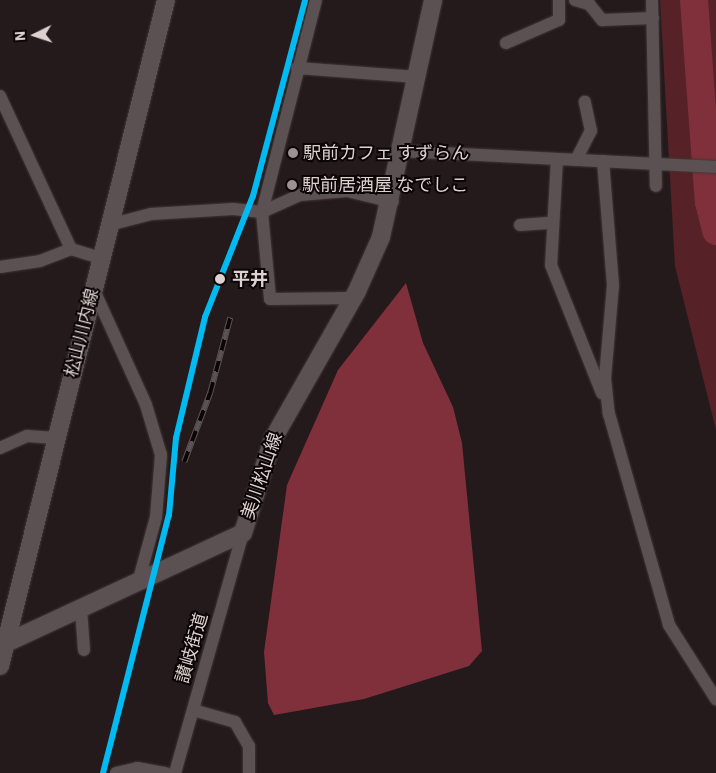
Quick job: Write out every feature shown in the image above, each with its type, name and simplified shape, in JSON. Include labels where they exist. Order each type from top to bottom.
[{"type":"main road","name":"松山川内線","points":[[0,666],[3,645],[166,0]]},
{"type":"main road","name":"美川松山線","points":[[3,645],[243,533],[273,440],[370,265],[392,202],[433,0]]},
{"type":"street","points":[[316,0],[297,68],[262,212],[270,299],[353,298]]},
{"type":"street","points":[[506,42],[559,20],[559,0]]},
{"type":"street","points":[[575,0],[591,2],[602,20],[653,18]]},
{"type":"street","points":[[652,0],[659,165],[656,186]]},
{"type":"street","points":[[297,68],[418,77]]},
{"type":"street","points":[[0,96],[71,250]]},
{"type":"street","points":[[576,160],[591,131],[585,102]]},
{"type":"street","points":[[402,151],[716,167]]},
{"type":"street","points":[[557,159],[551,223],[551,265],[609,414],[669,625],[716,698]]},
{"type":"street","points":[[603,161],[613,285],[605,378],[609,414]]},
{"type":"street","points":[[109,224],[151,214],[233,209],[262,212],[300,195],[346,191],[392,202]]},
{"type":"street","points":[[520,225],[551,223]]},
{"type":"street","points":[[0,267],[40,261],[71,250],[100,258]]},
{"type":"street","points":[[93,288],[146,405],[162,455],[156,517],[138,582]]},
{"type":"street","points":[[0,448],[27,436],[55,438]]},
{"type":"street","name":"讃岐街道","points":[[176,773],[243,533]]},
{"type":"street","points":[[81,609],[84,650]]},
{"type":"street","points":[[193,710],[235,722],[249,746],[249,773]]},
{"type":"street","points":[[116,773],[137,768],[166,773]]},
{"type":"shaded area","points":[[660,0],[716,0],[716,430],[675,266]]},
{"type":"shaded area","points":[[406,283],[423,343],[453,407],[462,443],[482,651],[469,666],[364,699],[274,715],[268,703],[264,652],[287,485],[338,370]]},
{"type":"waterway","points":[[694,0],[709,202],[716,231]]},
{"type":"railway","points":[[184,462],[210,393],[230,318]]},
{"type":"transit line","points":[[103,773],[169,515],[176,438],[205,317],[253,196],[305,0]]},
{"type":"place","name":"駅前カフェ すずらん","points":[[293,153]]},
{"type":"place","name":"駅前居酒屋 なでしこ","points":[[292,185]]},
{"type":"place","name":"平井","points":[[220,279]]}]
